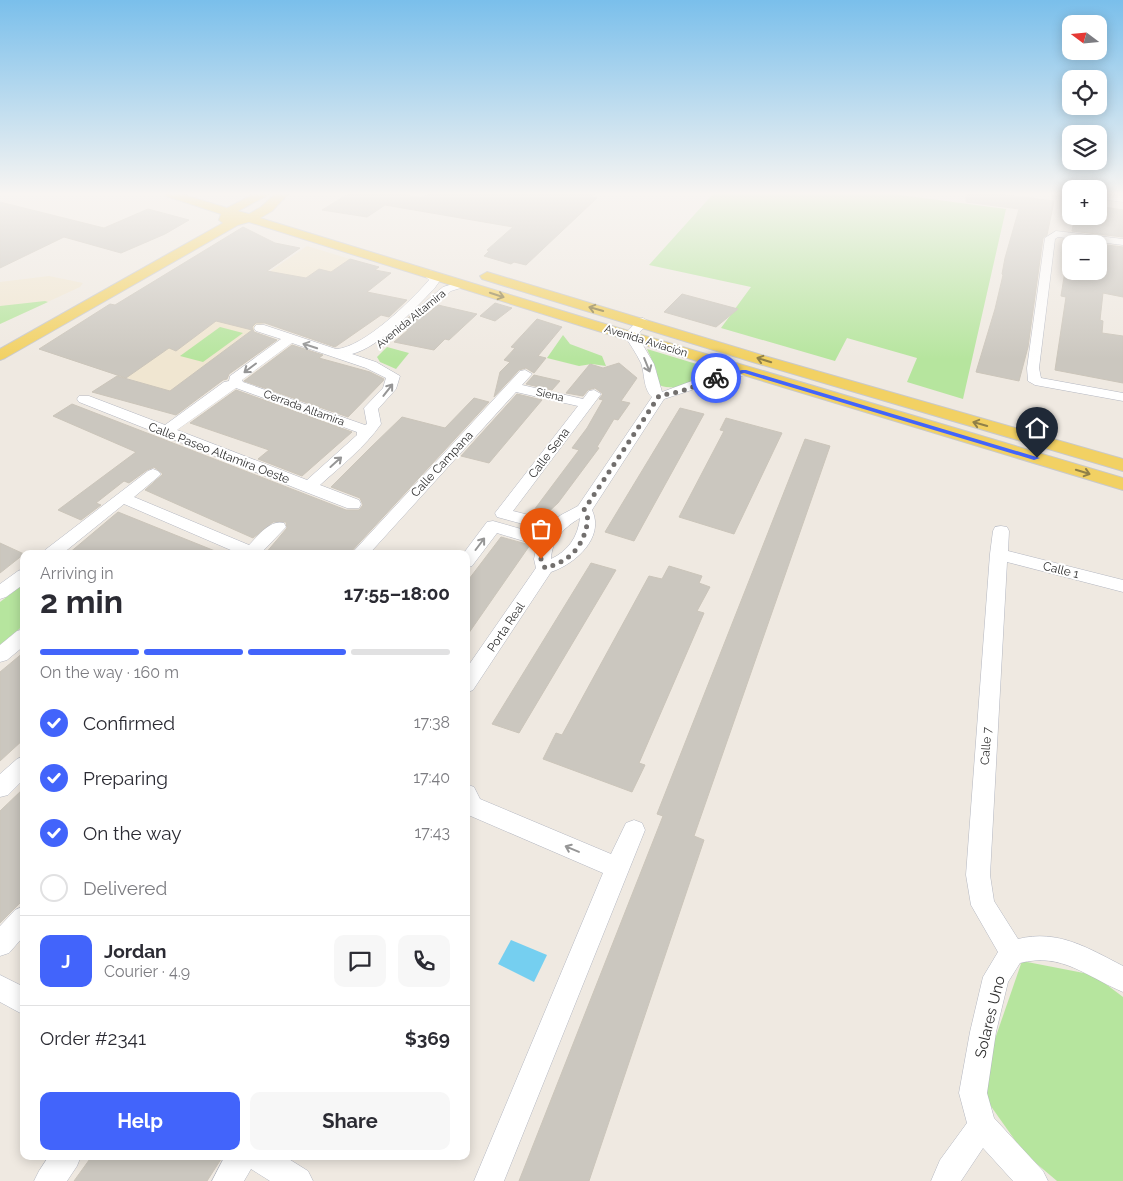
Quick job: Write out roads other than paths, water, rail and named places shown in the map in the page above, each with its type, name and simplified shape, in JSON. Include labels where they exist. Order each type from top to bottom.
[{"type":"main road","points":[[0,345],[173,249]]},
{"type":"main road","points":[[0,355],[186,249]]},
{"type":"main road","name":"Avenida Aviación","points":[[349,249],[744,371],[1023,445],[1123,465]]},
{"type":"main road","name":"Avenida Aviación","points":[[476,273],[643,322],[1023,445],[1123,484]]},
{"type":"street","points":[[1049,249],[1033,368],[1035,381],[1123,397]]},
{"type":"street","name":"Avenida Altamira","points":[[332,353],[343,353],[360,348],[419,297],[435,279],[428,273]]},
{"type":"street","name":"Avenida Altamira","points":[[370,365],[369,356],[372,350],[432,300],[452,286],[464,284]]},
{"type":"street","points":[[419,297],[432,300]]},
{"type":"street","points":[[643,322],[630,335],[640,349],[650,369],[650,382],[654,392],[659,396],[744,371]]},
{"type":"street","points":[[260,328],[370,365],[393,376],[394,382],[391,389],[356,420],[345,423]]},
{"type":"street","points":[[161,430],[229,385],[237,384],[235,379],[289,339]]},
{"type":"street","name":"Calle Campana","points":[[363,550],[525,374]]},
{"type":"street","name":"Cerrada Altamira","points":[[237,384],[364,430],[364,436]]},
{"type":"street","name":"Siena","points":[[513,387],[590,399]]},
{"type":"street","points":[[584,510],[588,519],[582,540],[567,560],[545,568],[541,559],[542,551],[552,535],[573,513],[584,510],[659,396]]},
{"type":"street","name":"Calle Paseo Altamira Oeste","points":[[84,399],[353,504]]},
{"type":"street","name":"Calle Sena","points":[[470,557],[590,399]]},
{"type":"street","points":[[311,489],[374,424],[371,408]]},
{"type":"street","points":[[56,550],[153,474]]},
{"type":"street","points":[[123,498],[243,550]]},
{"type":"street","points":[[498,520],[552,535]]},
{"type":"street","points":[[253,550],[278,527]]},
{"type":"street","name":"Calle 7","points":[[1001,531],[978,875],[983,905],[1012,953]]},
{"type":"street","name":"Calle 1","points":[[998,554],[1123,586]]},
{"type":"street","name":"Porta Real","points":[[470,680],[545,568]]},
{"type":"street","points":[[0,593],[20,578]]},
{"type":"street","points":[[0,655],[20,639]]},
{"type":"street","points":[[0,788],[20,769]]},
{"type":"street","points":[[470,802],[472,806],[617,868]]},
{"type":"street","points":[[489,1181],[634,830]]},
{"type":"street","points":[[0,944],[20,922]]},
{"type":"street","points":[[1012,953],[1035,947],[1070,952],[1123,979]]},
{"type":"street","name":"Solares Uno","points":[[1012,953],[996,977],[982,1032],[974,1094],[982,1126],[1033,1181]]},
{"type":"street","points":[[0,988],[20,1000]]},
{"type":"street","points":[[946,1181],[950,1170],[982,1126]]},
{"type":"street","points":[[49,1181],[64,1160]]},
{"type":"street","points":[[227,1181],[240,1160]]},
{"type":"street","points":[[263,1160],[298,1181]]},
{"type":"water","points":[[511,940],[547,955],[534,982],[498,964]]}]
